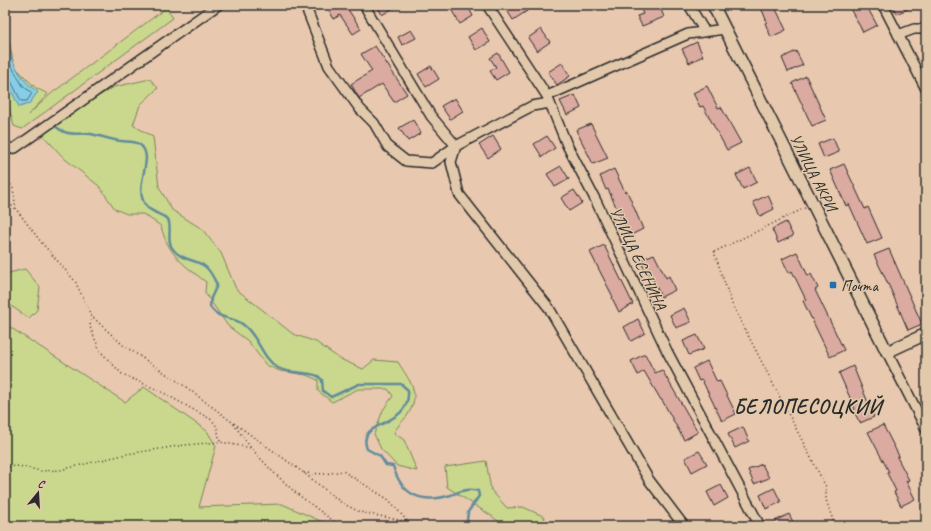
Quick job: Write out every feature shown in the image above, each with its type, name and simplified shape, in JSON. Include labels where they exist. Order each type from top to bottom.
[{"type":"main road","name":"УЛИЦА АКРИ","points":[[713,5],[887,352]]},
{"type":"main road","points":[[887,352],[926,334]]},
{"type":"street","points":[[5,155],[218,5]]},
{"type":"street","points":[[305,5],[329,66],[360,109],[374,123],[388,147],[406,160],[432,164],[456,146],[532,106],[662,44],[688,34],[725,29]]},
{"type":"street","points":[[364,5],[431,116],[456,146]]},
{"type":"street","name":"УЛИЦА ЕСЕНИНА","points":[[487,5],[548,99],[567,145],[593,194],[667,351],[760,526]]},
{"type":"street","points":[[689,5],[705,32]]},
{"type":"street","points":[[883,5],[926,88]]},
{"type":"street","points":[[898,35],[914,29],[926,22]]},
{"type":"street","points":[[914,29],[926,29]]},
{"type":"street","points":[[456,146],[451,162],[459,194],[549,308],[649,480],[684,526]]},
{"type":"street","points":[[5,149],[15,148]]},
{"type":"street","points":[[887,352],[926,429]]},
{"type":"path","points":[[5,174],[13,189],[16,209]]},
{"type":"path","points":[[5,200],[16,209],[41,242],[75,281],[91,315],[123,345],[186,387],[304,473],[342,503],[360,512],[409,522]]},
{"type":"path","points":[[812,204],[714,252],[732,304],[826,487],[826,500],[835,526]]},
{"type":"path","points":[[91,315],[90,327],[100,351],[122,374],[160,391],[212,420],[217,427],[220,442]]},
{"type":"path","points":[[232,422],[251,448],[272,471],[296,493],[340,526]]},
{"type":"path","points":[[5,467],[19,466],[41,470],[60,470],[127,454],[185,445],[220,442],[251,448]]},
{"type":"path","points":[[304,473],[325,474],[343,471],[390,500],[411,526]]},
{"type":"shaded area","points":[[5,106],[9,121],[5,135]]},
{"type":"green space","points":[[166,8],[173,18],[22,129],[14,126],[5,93],[5,20],[14,66],[36,88],[48,94],[28,115],[52,93]]},
{"type":"green space","points":[[150,79],[158,88],[140,105],[133,125],[153,137],[159,187],[172,210],[202,229],[221,253],[236,289],[293,334],[316,342],[340,359],[363,369],[374,360],[398,362],[413,388],[414,401],[407,416],[394,433],[404,440],[417,471],[397,466],[381,449],[374,434],[383,410],[393,396],[388,389],[358,389],[332,402],[318,391],[318,380],[306,375],[280,371],[266,365],[248,341],[228,326],[205,293],[206,282],[184,264],[173,252],[168,245],[161,226],[143,214],[127,214],[115,209],[99,186],[65,159],[39,131],[114,87]]},
{"type":"green space","points":[[25,269],[40,287],[37,310],[29,318],[5,302],[5,274]]},
{"type":"green space","points":[[5,324],[125,402],[144,387],[207,431],[216,446],[199,507],[282,504],[332,526],[5,526]]},
{"type":"green space","points":[[486,461],[491,490],[507,508],[523,507],[545,517],[542,526],[504,526],[493,517],[447,487],[445,467]]},
{"type":"water","points":[[5,34],[9,51],[16,67],[25,81],[38,92],[29,104],[19,107],[5,77]]},
{"type":"building","points":[[326,5],[345,5],[361,29],[353,34],[340,15],[334,19]]},
{"type":"building","points":[[377,5],[398,5],[382,15]]},
{"type":"building","points":[[462,5],[467,5],[473,16],[460,24],[452,11]]},
{"type":"building","points":[[508,5],[523,5],[527,11],[513,20],[505,7]]},
{"type":"building","points":[[639,5],[659,5],[664,17],[642,26],[637,16],[643,14]]},
{"type":"building","points":[[760,5],[774,5],[786,30],[771,37]]},
{"type":"building","points":[[848,5],[866,5],[877,25],[863,32]]},
{"type":"building","points":[[892,5],[916,5],[897,14]]},
{"type":"building","points":[[482,28],[490,42],[476,50],[468,37]]},
{"type":"building","points":[[541,29],[550,42],[537,51],[528,38]]},
{"type":"building","points":[[411,30],[416,38],[402,45],[398,37]]},
{"type":"building","points":[[697,42],[703,56],[689,63],[682,49]]},
{"type":"building","points":[[375,46],[407,94],[394,102],[382,84],[359,98],[351,84],[372,71],[361,54]]},
{"type":"building","points":[[796,51],[803,65],[788,72],[782,58]]},
{"type":"building","points":[[498,53],[509,72],[496,80],[490,71],[496,67],[490,58]]},
{"type":"building","points":[[562,63],[570,76],[557,85],[548,72]]},
{"type":"building","points":[[431,66],[439,79],[426,87],[418,74]]},
{"type":"building","points":[[806,76],[826,120],[812,126],[792,83]]},
{"type":"building","points":[[707,86],[718,108],[721,107],[741,143],[727,150],[703,106],[700,107],[693,93]]},
{"type":"building","points":[[575,95],[581,108],[567,115],[560,101]]},
{"type":"building","points":[[455,98],[463,111],[450,119],[441,106]]},
{"type":"building","points":[[413,120],[421,133],[408,141],[399,128]]},
{"type":"building","points":[[591,124],[608,158],[593,164],[576,130]]},
{"type":"building","points":[[493,136],[501,149],[488,158],[479,145]]},
{"type":"building","points":[[547,136],[555,148],[542,157],[534,144]]},
{"type":"building","points":[[833,138],[839,152],[824,158],[818,144]]},
{"type":"building","points":[[844,164],[865,209],[868,207],[882,238],[867,244],[849,204],[846,206],[830,170]]},
{"type":"building","points":[[561,166],[569,179],[555,187],[547,174]]},
{"type":"building","points":[[750,168],[757,182],[743,189],[736,175]]},
{"type":"building","points":[[614,169],[625,192],[627,191],[643,229],[629,236],[608,189],[606,190],[600,176]]},
{"type":"building","points":[[574,190],[582,203],[569,211],[561,198]]},
{"type":"building","points":[[768,195],[774,209],[760,216],[753,202]]},
{"type":"building","points":[[786,222],[793,236],[778,243],[772,229]]},
{"type":"building","points":[[604,245],[633,304],[619,312],[590,252]]},
{"type":"building","points":[[889,249],[922,324],[908,330],[874,255]]},
{"type":"building","points":[[797,252],[808,276],[811,274],[818,288],[815,290],[844,350],[830,357],[803,301],[806,300],[792,271],[789,273],[782,259]]},
{"type":"building","points":[[654,254],[666,278],[669,276],[675,290],[661,297],[650,273],[647,274],[640,260]]},
{"type":"building","points":[[684,308],[691,322],[676,328],[670,315]]},
{"type":"building","points":[[638,319],[645,333],[631,341],[624,327]]},
{"type":"building","points":[[697,335],[704,349],[689,355],[683,341]]},
{"type":"building","points":[[645,354],[655,373],[662,370],[698,432],[684,440],[644,371],[638,375],[631,361]]},
{"type":"building","points":[[707,361],[717,382],[720,381],[736,414],[722,421],[702,380],[699,381],[693,368]]},
{"type":"building","points":[[853,366],[874,417],[860,423],[853,410],[855,409],[839,373]]},
{"type":"building","points":[[883,425],[899,456],[897,457],[909,480],[906,481],[915,499],[901,506],[894,492],[896,491],[887,473],[889,472],[868,432]]},
{"type":"building","points":[[743,427],[749,441],[735,448],[728,434]]},
{"type":"building","points":[[699,451],[707,464],[692,472],[685,458]]},
{"type":"building","points":[[762,464],[769,478],[754,484],[748,470]]},
{"type":"building","points":[[721,485],[728,498],[714,506],[707,492]]},
{"type":"building","points":[[774,488],[781,502],[766,509],[760,495]]},
{"type":"building","points":[[789,514],[795,526],[778,526],[775,521]]},
{"type":"waterway","points":[[54,125],[64,132],[72,134],[91,134],[139,144],[144,150],[146,157],[141,191],[143,199],[147,207],[168,219],[170,226],[169,236],[171,246],[177,254],[203,265],[208,269],[217,285],[211,298],[210,307],[218,315],[242,323],[254,337],[268,359],[278,368],[318,376],[322,380],[323,391],[331,397],[359,384],[401,384],[408,390],[407,403],[401,412],[369,432],[365,439],[367,449],[380,456],[386,465],[393,466],[402,484],[414,495],[422,498],[441,498],[464,490],[478,491],[479,496],[468,512],[467,520],[472,526]]},
{"type":"waterway","points":[[509,526],[516,524],[521,526]]},
{"type":"place","name":"Почта","points":[[833,285]]},
{"type":"district","name":"БЕЛОПЕСОЦКИЙ","points":[[808,406]]}]
